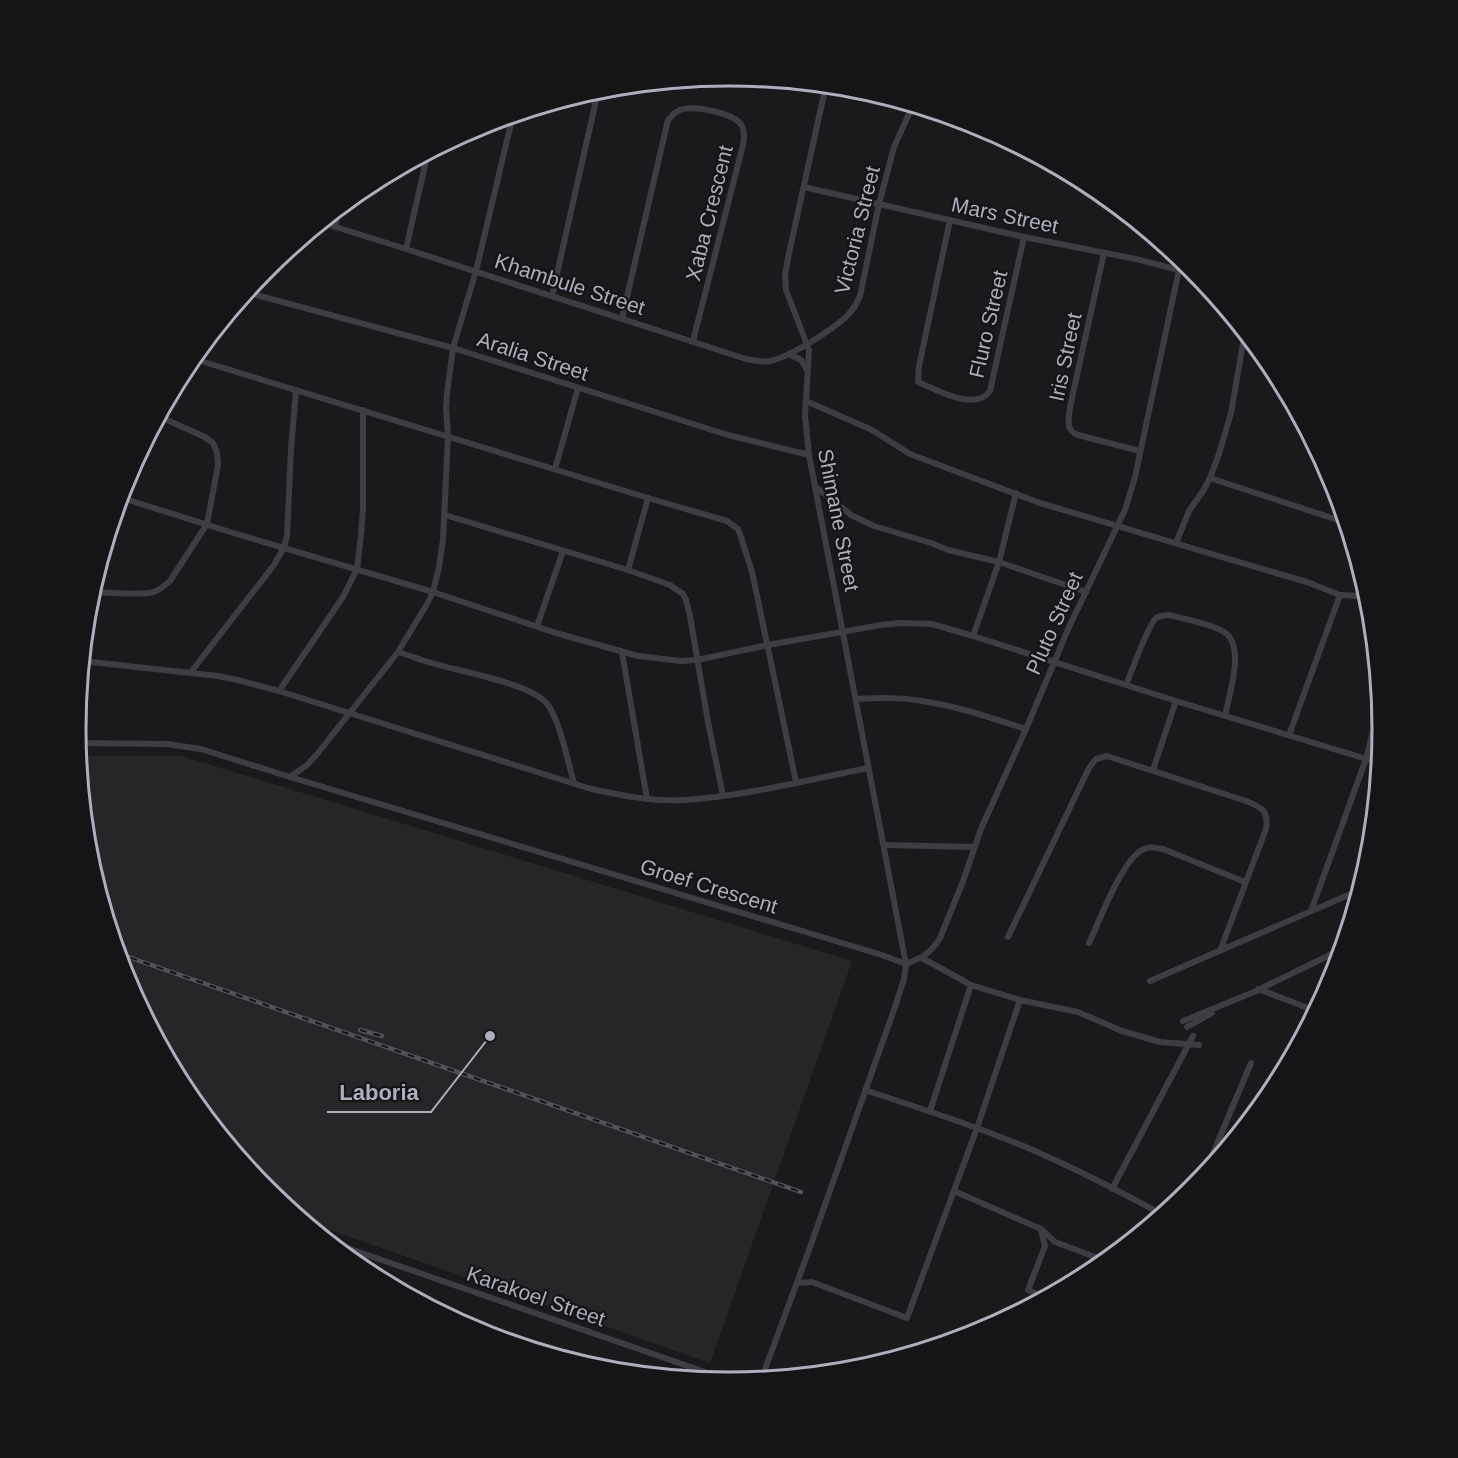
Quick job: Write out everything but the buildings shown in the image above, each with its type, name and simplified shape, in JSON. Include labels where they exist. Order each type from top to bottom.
[{"type":"street","name":"Shimane Street","points":[[824,93],[785,275],[786,290],[809,350],[806,401],[809,455],[906,964]]},
{"type":"street","points":[[552,296],[596,99]]},
{"type":"street","name":"Xaba Crescent","points":[[622,318],[668,120],[680,109],[686,108],[728,114],[741,124],[743,145],[693,341]]},
{"type":"street","name":"Victoria Street","points":[[807,343],[837,324],[855,306],[860,296],[879,204],[894,147],[910,112]]},
{"type":"street","points":[[290,777],[313,759],[398,652],[433,592],[439,567],[445,515],[448,436],[446,408],[453,348],[476,271],[511,124]]},
{"type":"street","points":[[406,249],[426,162]]},
{"type":"street","name":"Mars Street","points":[[804,187],[1179,270]]},
{"type":"street","points":[[335,227],[337,218]]},
{"type":"street","name":"Fluro Street","points":[[950,220],[919,366],[918,382],[962,399],[977,400],[990,391],[1024,237]]},
{"type":"street","name":"Khambule Street","points":[[329,225],[755,361],[772,361],[807,343]]},
{"type":"street","name":"Iris Street","points":[[1104,253],[1068,425],[1073,433],[1078,435],[1140,451]]},
{"type":"street","name":"Pluto Street","points":[[906,964],[922,958],[936,946],[940,938],[974,847],[1053,662],[1130,497],[1179,270]]},
{"type":"street","name":"Aralia Street","points":[[255,295],[453,348],[728,435],[809,455]]},
{"type":"street","points":[[1176,543],[1189,511],[1210,478],[1231,413],[1243,342]]},
{"type":"street","points":[[789,354],[801,360],[808,370]]},
{"type":"street","points":[[201,361],[555,470],[720,518],[732,524],[738,529],[752,572],[796,782]]},
{"type":"street","points":[[555,470],[578,388]]},
{"type":"street","points":[[191,672],[274,565],[284,547],[288,525],[290,458],[296,390]]},
{"type":"street","points":[[806,401],[872,430],[910,454],[1040,504],[1307,582],[1340,595],[1358,594]]},
{"type":"street","points":[[279,691],[343,597],[357,569],[363,508],[363,410]]},
{"type":"street","points":[[100,592],[145,594],[162,588],[170,581],[207,524],[218,465],[217,452],[213,443],[205,436],[165,419]]},
{"type":"street","points":[[1210,478],[1337,520]]},
{"type":"street","points":[[816,488],[851,515],[874,525],[948,550],[999,562],[1086,592]]},
{"type":"street","points":[[973,636],[999,562],[1016,493]]},
{"type":"street","points":[[628,570],[648,498]]},
{"type":"street","points":[[128,500],[638,656],[681,662],[900,622],[932,624],[1371,760]]},
{"type":"street","points":[[445,515],[628,570],[670,585],[683,594],[690,616],[723,796]]},
{"type":"street","points":[[537,626],[563,551]]},
{"type":"street","points":[[1289,735],[1340,595]]},
{"type":"street","points":[[1126,685],[1154,620],[1159,616],[1170,615],[1218,629],[1231,638],[1236,660],[1226,716]]},
{"type":"street","points":[[398,652],[492,678],[536,694],[549,706],[555,719],[574,783]]},
{"type":"street","points":[[622,652],[647,799]]},
{"type":"street","points":[[89,662],[191,672],[238,680],[616,795],[682,800],[723,796],[868,768]]},
{"type":"street","points":[[856,699],[920,700],[964,710],[1026,729]]},
{"type":"street","points":[[1153,770],[1176,701]]},
{"type":"street","points":[[1311,911],[1366,759],[1372,736]]},
{"type":"street","name":"Groef Crescent","points":[[86,742],[167,744],[201,748],[906,964]]},
{"type":"street","points":[[1008,937],[1093,762],[1099,757],[1107,756],[1246,801],[1264,811],[1266,829],[1220,951]]},
{"type":"street","points":[[884,845],[974,847]]},
{"type":"street","points":[[1089,943],[1121,874],[1131,858],[1143,849],[1155,847],[1163,849],[1245,882]]},
{"type":"street","points":[[1150,981],[1352,894]]},
{"type":"street","points":[[1309,1008],[1256,989],[1185,1024],[1254,992],[1331,954]]},
{"type":"street","points":[[922,958],[971,985],[1020,1000],[1078,1012],[1122,1031],[1160,1042],[1199,1046]]},
{"type":"street","points":[[764,1371],[901,989],[906,964]]},
{"type":"street","points":[[930,1111],[971,985]]},
{"type":"street","points":[[1254,992],[1308,1009]]},
{"type":"street","points":[[797,1282],[812,1282],[907,1318],[977,1128],[1020,1000]]},
{"type":"street","points":[[1112,1189],[1193,1036]]},
{"type":"street","points":[[1213,1153],[1251,1064]]},
{"type":"street","points":[[865,1090],[930,1111],[1034,1151],[1155,1211]]},
{"type":"street","points":[[954,1191],[1041,1229],[1055,1242],[1097,1257]]},
{"type":"street","points":[[1036,1294],[1028,1290],[1045,1246],[1041,1229]]},
{"type":"street","name":"Karakoel Street","points":[[349,1249],[703,1371]]},
{"type":"shaded area","points":[[1049,171],[1087,194],[1141,235]]},
{"type":"shaded area","points":[[87,756],[182,756],[852,961],[710,1363],[322,1227],[274,1184],[218,1121],[194,1087],[152,1014],[134,975],[107,896],[98,855],[91,813]]},
{"type":"railway","points":[[127,957],[801,1192]]},
{"type":"railway","points":[[360,1030],[382,1036]]},
{"type":"place","name":"Laboria","points":[[490,1036]]}]
